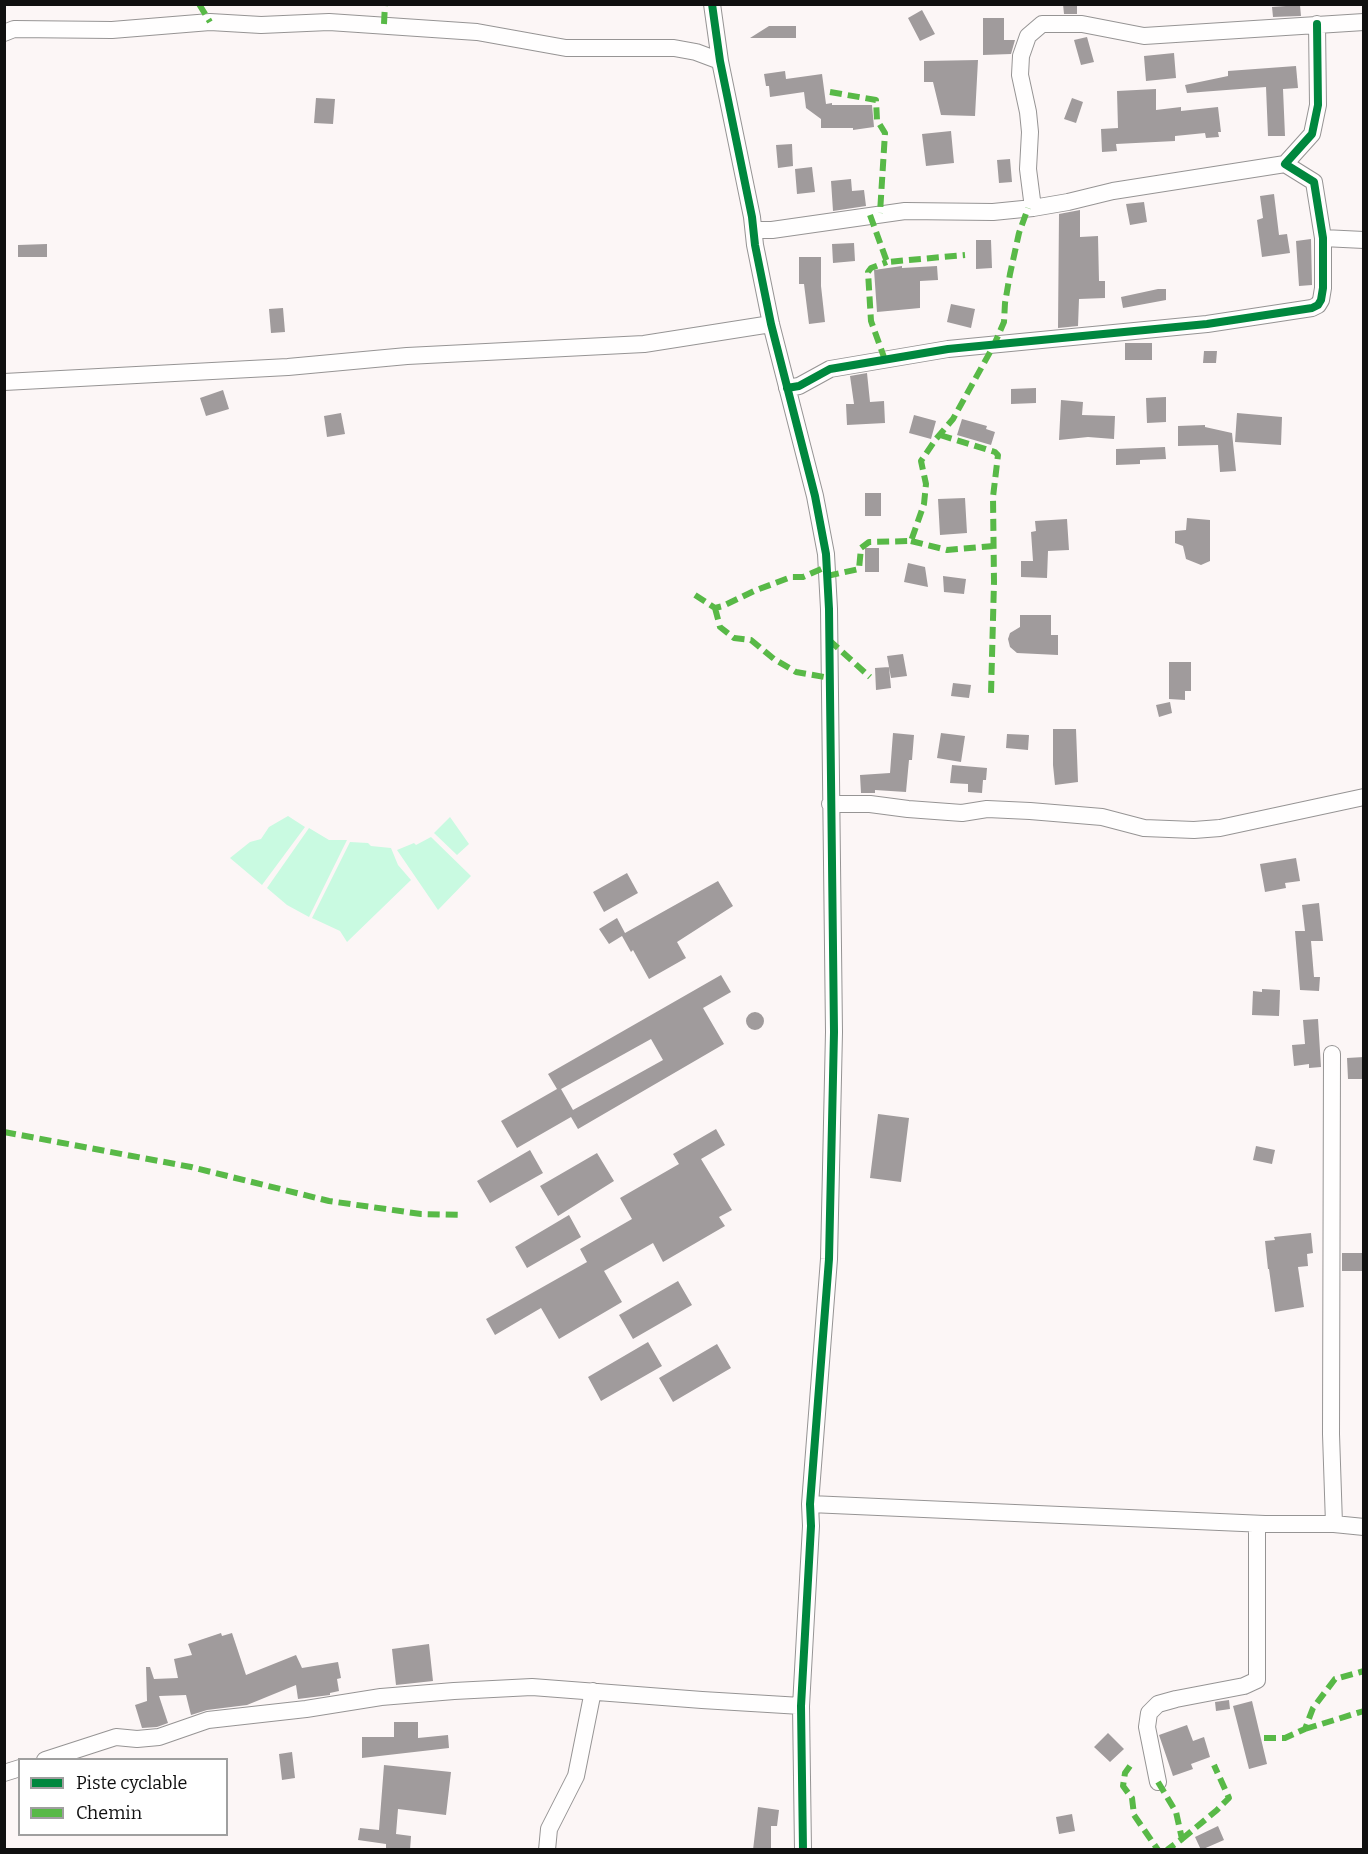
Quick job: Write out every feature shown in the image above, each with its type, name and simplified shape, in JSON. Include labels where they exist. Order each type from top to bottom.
[{"type":"street","points":[[712,4],[720,61],[771,324],[815,496],[826,554],[829,609],[834,1032],[829,1259],[810,1504],[811,1526],[801,1706],[803,1850]]},
{"type":"street","points":[[4,33],[14,29],[112,30],[210,22],[261,26],[329,22],[477,32],[566,48],[674,48],[696,52],[720,61]]},
{"type":"street","points":[[1034,207],[1028,169],[1030,132],[1028,112],[1020,75],[1021,56],[1028,36],[1042,24],[1083,24],[1144,36],[1364,22]]},
{"type":"street","points":[[753,230],[772,230],[905,211],[993,212],[1034,207],[1068,202],[1113,191],[1285,164],[1312,134],[1318,105],[1317,24]]},
{"type":"street","points":[[787,388],[799,386],[830,369],[948,349],[1207,324],[1312,308],[1321,300],[1323,288],[1323,238],[1314,182],[1285,164]]},
{"type":"street","points":[[1323,238],[1364,240]]},
{"type":"street","points":[[4,382],[288,367],[407,356],[644,344],[771,324]]},
{"type":"street","points":[[831,804],[870,804],[962,813],[987,809],[1030,811],[1102,817],[1144,828],[1194,830],[1220,828],[1364,797]]},
{"type":"street","points":[[1332,1054],[1331,1412],[1334,1524]]},
{"type":"street","points":[[810,1504],[1364,1527]]},
{"type":"street","points":[[1158,1782],[1147,1727],[1149,1713],[1158,1704],[1244,1686],[1257,1680],[1257,1524]]},
{"type":"street","points":[[51,1758],[116,1737],[159,1737],[208,1720],[306,1709],[381,1697],[454,1690],[532,1687],[801,1706]]},
{"type":"street","points":[[547,1850],[549,1829],[576,1776],[593,1691]]},
{"type":"shaded area","points":[[288,816],[305,827],[262,885],[230,858],[250,842],[261,839],[269,827]]},
{"type":"shaded area","points":[[450,817],[469,844],[457,855],[434,833]]},
{"type":"shaded area","points":[[309,828],[329,840],[347,840],[309,917],[287,905],[267,888]]},
{"type":"shaded area","points":[[431,837],[471,876],[438,910],[397,850],[414,843],[416,845]]},
{"type":"shaded area","points":[[350,842],[391,848],[398,865],[411,880],[347,942],[340,931],[312,918]]},
{"type":"building","points":[[1063,4],[1077,4],[1077,14],[1064,14]]},
{"type":"building","points":[[1300,5],[1301,16],[1273,17],[1272,7]]},
{"type":"building","points":[[922,10],[935,34],[920,41],[908,18]]},
{"type":"building","points":[[983,18],[1004,18],[1004,40],[1015,40],[1011,54],[983,55]]},
{"type":"building","points":[[769,26],[796,26],[796,38],[750,38]]},
{"type":"building","points":[[1087,37],[1094,62],[1081,65],[1074,40]]},
{"type":"building","points":[[1174,53],[1176,78],[1146,81],[1144,56]]},
{"type":"building","points":[[978,60],[975,116],[941,115],[933,82],[924,82],[924,61]]},
{"type":"building","points":[[1296,66],[1298,88],[1283,89],[1285,136],[1268,136],[1266,87],[1187,93],[1185,85],[1228,76],[1228,71]]},
{"type":"building","points":[[785,71],[786,79],[822,74],[826,104],[872,105],[874,127],[853,130],[853,128],[821,128],[821,119],[806,108],[804,92],[770,97],[769,86],[766,86],[764,74]]},
{"type":"building","points":[[1156,89],[1156,110],[1181,107],[1181,111],[1218,107],[1221,132],[1218,132],[1219,137],[1206,138],[1205,133],[1175,136],[1175,141],[1116,144],[1117,151],[1102,152],[1101,129],[1118,128],[1117,91]]},
{"type":"building","points":[[316,98],[335,99],[333,124],[314,123]]},
{"type":"building","points":[[1072,98],[1083,102],[1076,123],[1064,119]]},
{"type":"building","points":[[951,131],[954,163],[926,166],[922,134]]},
{"type":"building","points":[[792,144],[793,166],[778,168],[776,145]]},
{"type":"building","points":[[1010,159],[1012,182],[999,183],[997,160]]},
{"type":"building","points":[[812,167],[815,192],[797,194],[795,169]]},
{"type":"building","points":[[851,179],[852,191],[864,190],[866,206],[833,211],[831,181]]},
{"type":"building","points":[[1274,194],[1279,235],[1287,234],[1290,253],[1262,257],[1257,220],[1263,218],[1260,196]]},
{"type":"building","points":[[1144,202],[1147,222],[1130,225],[1126,204]]},
{"type":"building","points":[[1080,210],[1080,237],[1098,236],[1099,281],[1105,281],[1105,298],[1079,299],[1078,326],[1058,328],[1059,214]]},
{"type":"building","points":[[1311,239],[1312,285],[1299,286],[1296,241]]},
{"type":"building","points":[[976,240],[991,240],[992,268],[976,269]]},
{"type":"building","points":[[854,243],[855,261],[833,263],[832,244]]},
{"type":"building","points":[[47,244],[47,257],[18,257],[18,245]]},
{"type":"building","points":[[799,257],[821,257],[825,322],[809,324],[804,284],[799,284]]},
{"type":"building","points":[[902,266],[902,268],[937,266],[938,280],[920,281],[920,308],[877,312],[874,270]]},
{"type":"building","points":[[1166,289],[1166,300],[1123,308],[1121,297]]},
{"type":"building","points":[[951,304],[975,309],[971,328],[947,322]]},
{"type":"building","points":[[283,308],[285,332],[271,333],[269,309]]},
{"type":"building","points":[[1125,343],[1152,343],[1152,360],[1125,360]]},
{"type":"building","points":[[1204,351],[1217,351],[1216,363],[1203,363]]},
{"type":"building","points":[[867,373],[870,402],[884,401],[885,423],[847,425],[846,404],[854,404],[850,376]]},
{"type":"building","points":[[1036,388],[1036,403],[1011,404],[1011,389]]},
{"type":"building","points":[[223,390],[229,409],[206,416],[200,398]]},
{"type":"building","points":[[1166,397],[1166,422],[1147,423],[1146,398]]},
{"type":"building","points":[[1061,400],[1083,402],[1082,415],[1115,416],[1114,439],[1088,437],[1059,440]]},
{"type":"building","points":[[341,413],[345,434],[327,437],[324,416]]},
{"type":"building","points":[[1237,413],[1282,417],[1281,445],[1235,442]]},
{"type":"building","points":[[914,415],[936,421],[931,439],[909,433]]},
{"type":"building","points":[[962,419],[987,426],[986,429],[995,432],[991,445],[957,435]]},
{"type":"building","points":[[1205,425],[1205,427],[1232,433],[1236,471],[1220,472],[1218,445],[1178,446],[1178,426]]},
{"type":"building","points":[[1165,447],[1166,459],[1140,460],[1140,464],[1116,465],[1116,449]]},
{"type":"building","points":[[865,493],[881,493],[881,516],[865,516]]},
{"type":"building","points":[[965,498],[967,533],[940,535],[938,499]]},
{"type":"building","points":[[1187,518],[1210,520],[1210,561],[1201,565],[1186,559],[1183,546],[1175,543],[1175,531],[1186,530]]},
{"type":"building","points":[[1067,519],[1069,550],[1048,551],[1047,578],[1021,577],[1021,561],[1033,561],[1031,532],[1036,531],[1035,521]]},
{"type":"building","points":[[865,548],[879,548],[879,572],[865,572]]},
{"type":"building","points":[[908,563],[925,567],[928,587],[904,582]]},
{"type":"building","points":[[943,576],[966,579],[964,594],[944,592]]},
{"type":"building","points":[[1020,615],[1051,615],[1051,635],[1058,635],[1058,655],[1017,653],[1010,647],[1008,639],[1010,633],[1020,627]]},
{"type":"building","points":[[903,654],[907,676],[891,678],[887,656]]},
{"type":"building","points":[[1169,662],[1191,662],[1191,691],[1185,691],[1185,700],[1169,699]]},
{"type":"building","points":[[889,667],[891,688],[876,690],[875,668]]},
{"type":"building","points":[[953,683],[971,685],[969,698],[951,696]]},
{"type":"building","points":[[1170,702],[1172,713],[1159,717],[1156,705]]},
{"type":"building","points":[[1053,729],[1076,729],[1078,782],[1055,785]]},
{"type":"building","points":[[893,733],[914,735],[906,792],[875,790],[875,793],[861,793],[860,775],[890,773]]},
{"type":"building","points":[[941,733],[965,736],[961,762],[937,758]]},
{"type":"building","points":[[1007,734],[1029,735],[1028,750],[1006,748]]},
{"type":"building","points":[[952,765],[987,768],[982,793],[968,792],[968,784],[950,783]]},
{"type":"building","points":[[1296,858],[1300,881],[1285,883],[1286,888],[1265,892],[1260,864]]},
{"type":"building","points":[[627,873],[638,893],[604,912],[593,892]]},
{"type":"building","points":[[718,881],[733,906],[677,942],[686,958],[649,979],[633,950],[631,952],[622,936],[609,944],[599,929],[617,918],[625,933]]},
{"type":"building","points":[[1319,903],[1323,941],[1311,941],[1314,977],[1320,977],[1319,991],[1300,990],[1295,931],[1305,931],[1302,905]]},
{"type":"building","points":[[721,975],[731,992],[703,1008],[724,1044],[578,1129],[571,1117],[517,1148],[501,1121],[557,1089],[548,1074]],"holes":[[[651,1039],[663,1060],[573,1110],[561,1089]]]},
{"type":"building","points":[[1262,989],[1280,990],[1279,1016],[1252,1015],[1253,991],[1262,992]]},
{"type":"building","points":[[755,1012],[761,1015],[764,1021],[761,1027],[755,1030],[749,1027],[746,1021],[749,1015]]},
{"type":"building","points":[[1318,1019],[1321,1067],[1309,1068],[1309,1064],[1294,1066],[1292,1045],[1305,1044],[1303,1020]]},
{"type":"building","points":[[1364,1057],[1364,1079],[1348,1079],[1347,1058]]},
{"type":"building","points":[[878,1114],[909,1118],[901,1182],[870,1178]]},
{"type":"building","points":[[716,1129],[725,1145],[701,1159],[732,1210],[719,1217],[725,1226],[663,1262],[653,1243],[604,1271],[622,1302],[559,1339],[541,1308],[495,1335],[486,1319],[587,1262],[580,1249],[632,1219],[620,1198],[679,1164],[673,1154]]},
{"type":"building","points":[[1256,1146],[1275,1150],[1272,1164],[1253,1160]]},
{"type":"building","points":[[530,1150],[543,1173],[490,1203],[477,1181]]},
{"type":"building","points":[[597,1153],[614,1181],[558,1216],[540,1186]]},
{"type":"building","points":[[569,1215],[581,1237],[527,1268],[515,1247]]},
{"type":"building","points":[[1311,1233],[1313,1253],[1307,1254],[1308,1266],[1298,1267],[1304,1307],[1275,1312],[1265,1241],[1275,1240],[1274,1237]]},
{"type":"building","points":[[1342,1253],[1364,1253],[1364,1271],[1342,1271]]},
{"type":"building","points":[[678,1281],[692,1305],[633,1339],[619,1315]]},
{"type":"building","points":[[648,1342],[662,1366],[601,1401],[588,1377]]},
{"type":"building","points":[[717,1344],[731,1368],[673,1402],[659,1378]]},
{"type":"building","points":[[221,1633],[222,1636],[232,1633],[246,1675],[296,1655],[302,1668],[338,1662],[341,1678],[337,1679],[339,1691],[330,1693],[330,1695],[298,1699],[296,1685],[247,1705],[207,1710],[191,1715],[186,1695],[159,1696],[168,1723],[157,1727],[142,1728],[135,1705],[147,1701],[146,1667],[150,1667],[154,1679],[178,1678],[174,1659],[192,1655],[188,1644]]},
{"type":"building","points":[[429,1644],[433,1681],[396,1685],[392,1649]]},
{"type":"building","points":[[1229,1700],[1230,1709],[1216,1711],[1215,1702]]},
{"type":"building","points":[[1252,1701],[1267,1764],[1249,1769],[1233,1706]]},
{"type":"building","points":[[394,1722],[418,1722],[418,1738],[448,1735],[449,1748],[362,1758],[362,1737],[394,1737]]},
{"type":"building","points":[[1187,1725],[1193,1741],[1204,1737],[1210,1757],[1191,1764],[1193,1769],[1173,1776],[1159,1735]]},
{"type":"building","points":[[1108,1733],[1124,1749],[1110,1762],[1094,1747]]},
{"type":"building","points":[[292,1752],[295,1778],[282,1780],[279,1754]]},
{"type":"building","points":[[384,1765],[451,1772],[446,1815],[398,1809],[396,1834],[411,1836],[410,1850],[386,1850],[386,1844],[358,1840],[360,1828],[379,1830]]},
{"type":"building","points":[[758,1807],[779,1810],[777,1826],[771,1826],[771,1850],[753,1850]]},
{"type":"building","points":[[1072,1814],[1075,1831],[1059,1834],[1056,1817]]},
{"type":"building","points":[[1218,1826],[1224,1840],[1201,1850],[1195,1837]]},
{"type":"marked path","points":[[199,4],[210,22]]},
{"type":"marked path","points":[[384,24],[385,4]]},
{"type":"marked path","points":[[830,92],[876,100],[877,120],[885,133],[880,213]]},
{"type":"marked path","points":[[827,576],[859,569],[861,548],[869,542],[911,541],[924,504],[926,484],[921,461],[953,419],[994,345],[1004,322],[1010,274],[1019,233],[1028,208]]},
{"type":"marked path","points":[[870,215],[887,262],[965,255]]},
{"type":"marked path","points":[[885,360],[871,321],[868,272],[871,268],[887,262]]},
{"type":"marked path","points":[[940,435],[995,452],[998,455],[993,497],[994,582],[991,694]]},
{"type":"marked path","points":[[911,541],[947,550],[994,546]]},
{"type":"marked path","points":[[695,595],[715,608],[791,577],[803,577],[826,567]]},
{"type":"marked path","points":[[715,608],[720,627],[734,638],[751,640],[774,659],[796,672],[830,678]]},
{"type":"marked path","points":[[829,640],[870,677]]},
{"type":"marked path","points":[[4,1132],[191,1167],[329,1201],[421,1214],[463,1215]]},
{"type":"marked path","points":[[1264,1738],[1285,1738],[1305,1729],[1313,1708],[1335,1679],[1364,1671]]},
{"type":"marked path","points":[[1305,1729],[1364,1711]]},
{"type":"marked path","points":[[1182,1839],[1229,1798],[1214,1765]]},
{"type":"marked path","points":[[1130,1766],[1125,1773],[1123,1786],[1132,1798],[1134,1815],[1158,1850]]},
{"type":"marked path","points":[[1158,1782],[1176,1812],[1182,1839],[1167,1850]]},
{"type":"cycle path","points":[[712,4],[720,61],[771,324],[815,496],[826,554],[829,609],[834,1032],[829,1259],[810,1504],[811,1526],[801,1706],[803,1850]]},
{"type":"cycle path","points":[[787,388],[799,386],[830,369],[948,349],[1207,324],[1312,308],[1318,305],[1323,288],[1323,238],[1314,182],[1285,164],[1312,134],[1318,105],[1317,24]]}]
